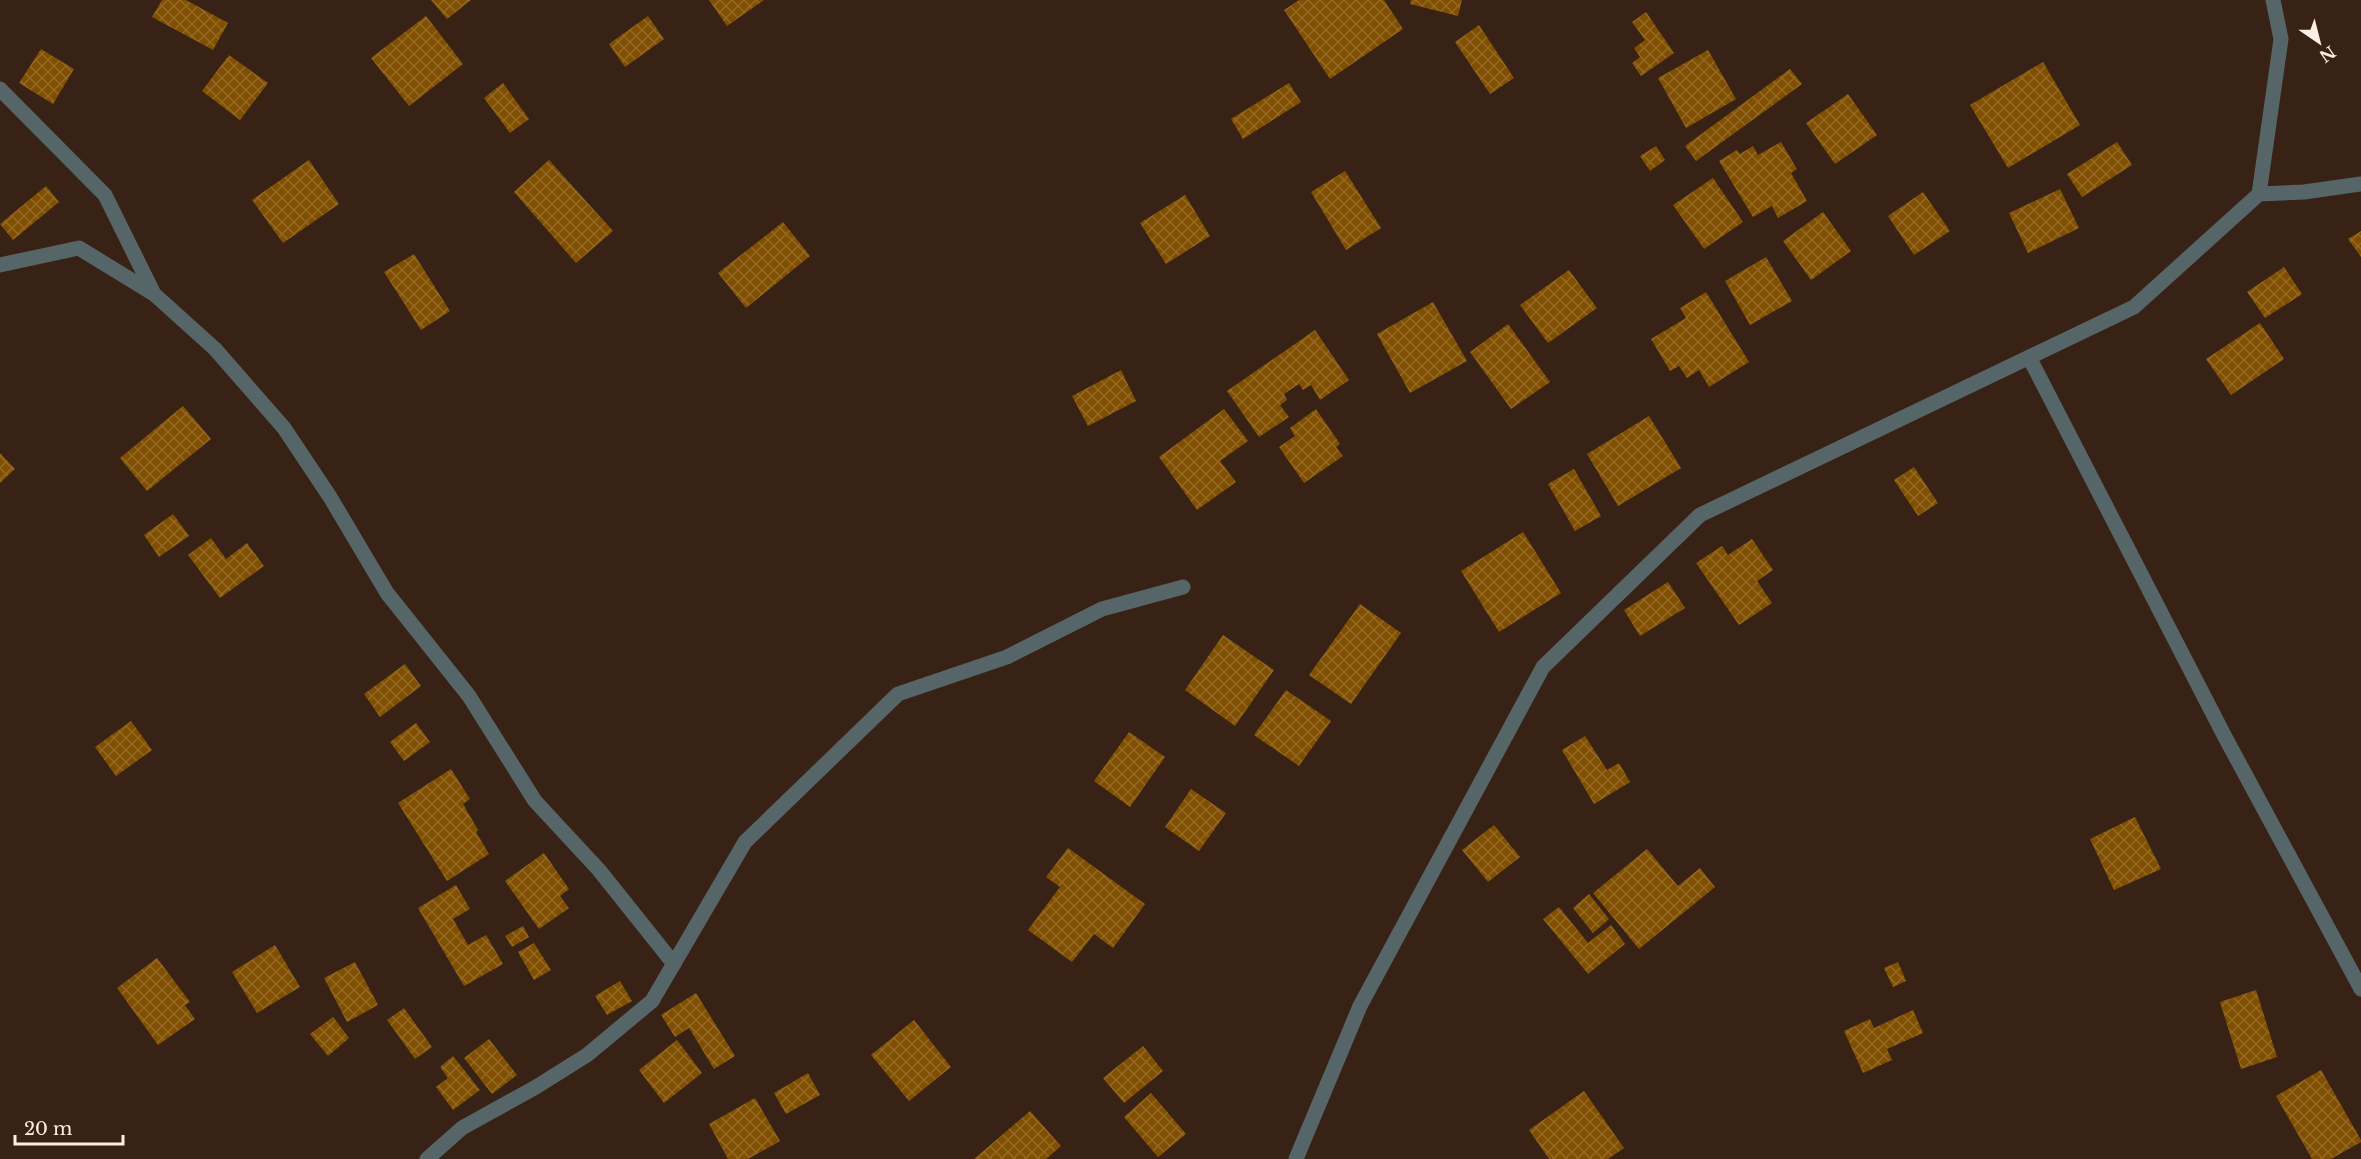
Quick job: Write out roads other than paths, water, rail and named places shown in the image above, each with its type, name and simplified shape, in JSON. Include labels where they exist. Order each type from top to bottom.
[{"type":"street","points":[[2259,194],[2281,39],[2273,0]]},
{"type":"street","points":[[0,89],[105,195],[154,294]]},
{"type":"street","points":[[1296,1159],[1360,1006],[1543,667],[1700,515],[2134,307],[2259,194],[2304,192],[2361,184]]},
{"type":"street","points":[[0,265],[79,248],[154,294],[215,349],[284,428],[330,497],[387,592],[469,696],[535,801],[599,870],[674,964]]},
{"type":"street","points":[[2029,357],[2225,737],[2361,989]]},
{"type":"street","points":[[427,1159],[462,1128],[536,1087],[587,1055],[652,1001],[745,842],[898,694],[1007,657],[1102,609],[1183,587]]}]
